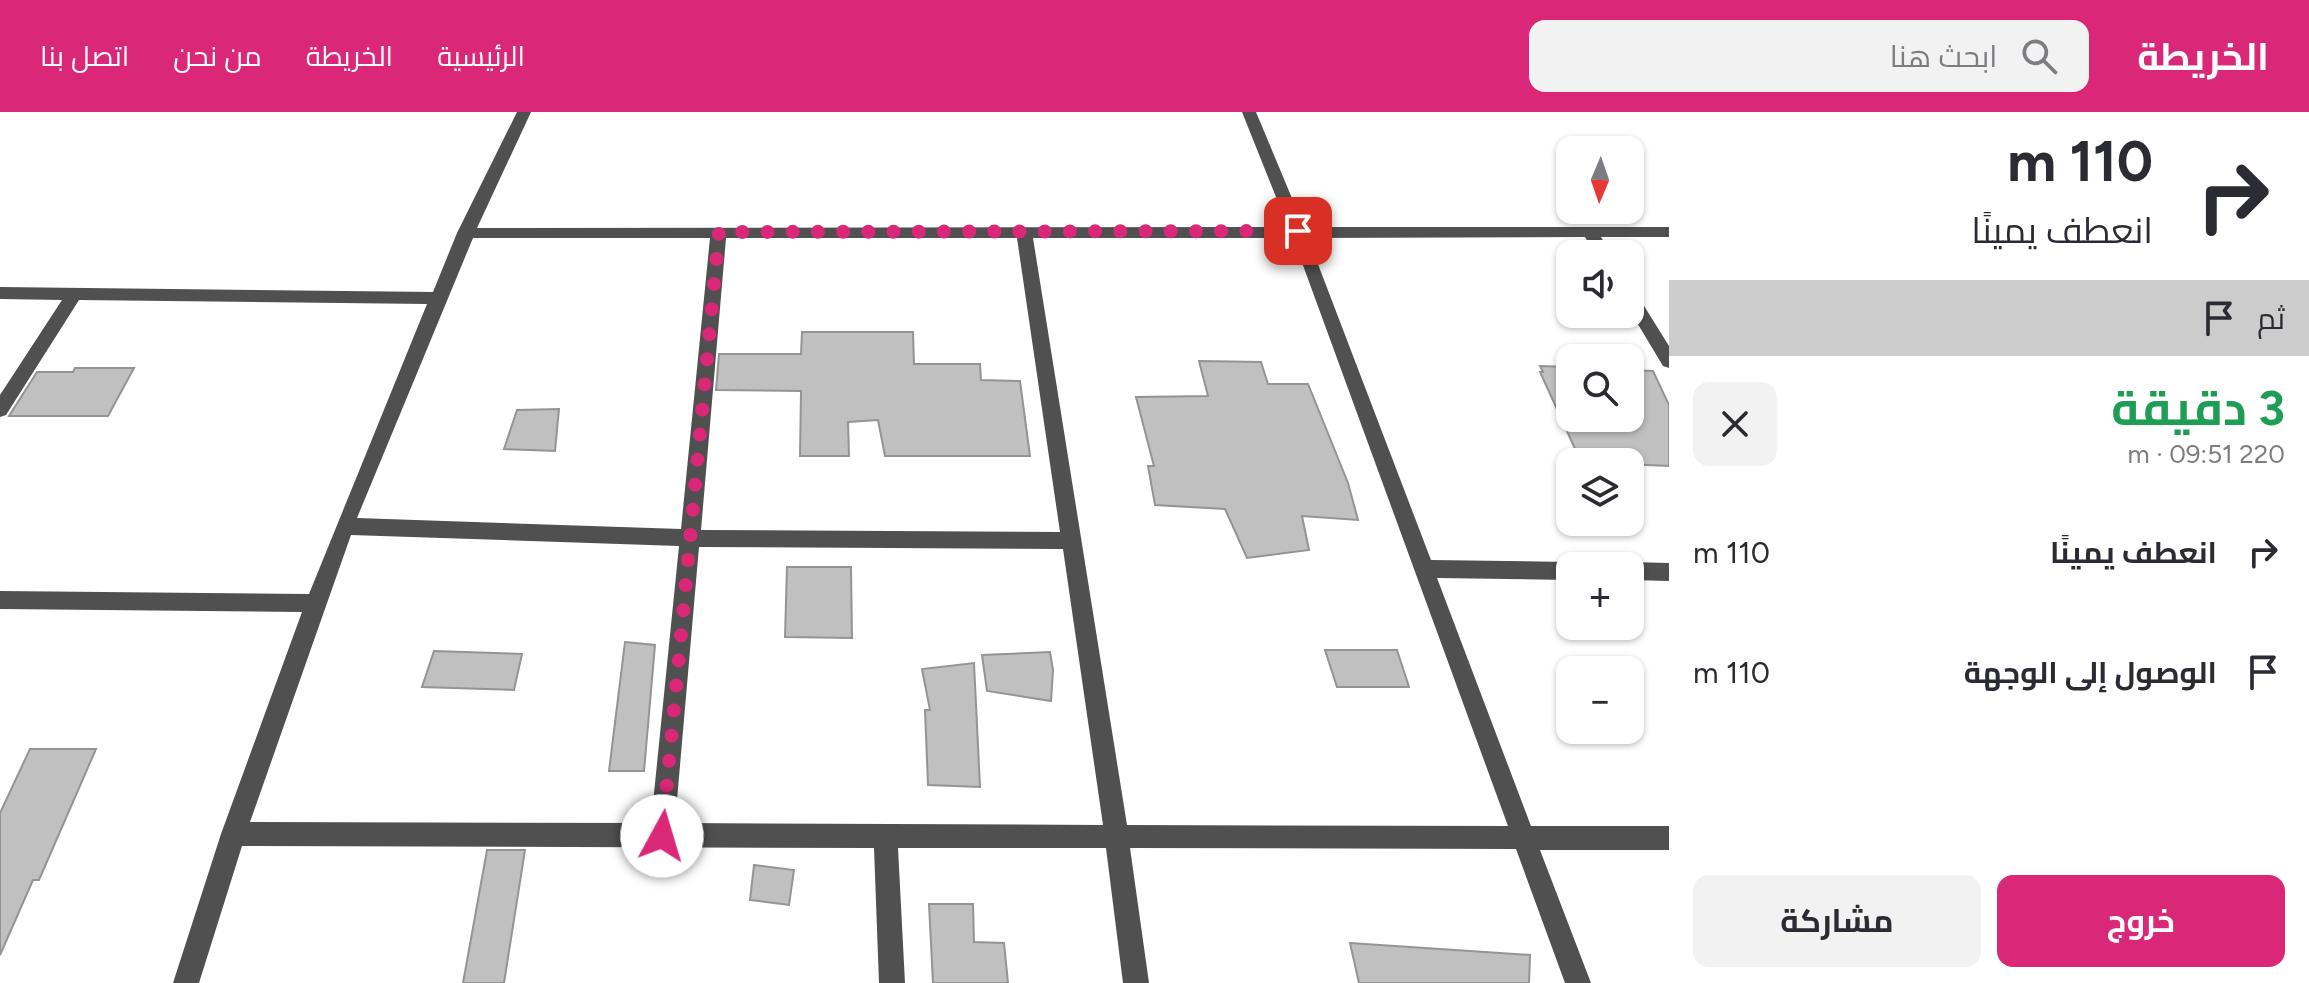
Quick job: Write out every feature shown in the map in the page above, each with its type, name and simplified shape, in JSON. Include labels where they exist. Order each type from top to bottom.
[{"type":"street","points":[[186,983],[233,834],[345,526],[465,233],[524,112]]},
{"type":"street","points":[[1249,112],[1298,231],[1578,983]]},
{"type":"street","points":[[662,836],[719,232]]},
{"type":"street","points":[[1024,232],[1117,837],[1136,983]]},
{"type":"street","points":[[1590,232],[1595,240]]},
{"type":"street","points":[[465,233],[1669,232]]},
{"type":"street","points":[[0,293],[437,298]]},
{"type":"street","points":[[0,410],[74,294]]},
{"type":"street","points":[[1644,320],[1669,361]]},
{"type":"street","points":[[345,526],[690,538],[1072,541]]},
{"type":"street","points":[[1424,569],[1556,571]]},
{"type":"street","points":[[1644,571],[1669,572]]},
{"type":"street","points":[[0,600],[317,603]]},
{"type":"street","points":[[233,834],[1669,838]]},
{"type":"street","points":[[886,836],[892,983]]},
{"type":"building","points":[[802,332],[913,332],[914,364],[980,364],[981,380],[1020,381],[1030,456],[885,456],[878,420],[848,422],[849,456],[800,456],[801,391],[716,390],[719,354],[801,354]]},
{"type":"building","points":[[1199,361],[1261,362],[1268,384],[1308,384],[1348,483],[1358,520],[1302,516],[1309,550],[1247,558],[1225,509],[1155,505],[1148,466],[1154,466],[1136,397],[1208,396]]},
{"type":"building","points":[[1540,366],[1556,367],[1556,407],[1540,372],[1543,372]]},
{"type":"building","points":[[75,368],[134,368],[108,416],[9,416],[37,372],[73,372]]},
{"type":"building","points":[[1644,371],[1653,371],[1669,405],[1669,466],[1644,465],[1644,448],[1575,448],[1567,432],[1644,432]]},
{"type":"building","points":[[559,409],[555,451],[504,449],[517,410]]},
{"type":"building","points":[[787,567],[851,567],[852,638],[785,637]]},
{"type":"building","points":[[625,642],[655,645],[644,771],[609,771]]},
{"type":"building","points":[[1325,650],[1397,650],[1409,687],[1337,687]]},
{"type":"building","points":[[434,651],[522,654],[514,690],[422,687]]},
{"type":"building","points":[[1050,652],[1053,670],[1051,701],[987,691],[982,655]]},
{"type":"building","points":[[974,663],[980,787],[928,785],[925,710],[930,710],[922,669]]},
{"type":"building","points":[[30,749],[96,749],[39,880],[33,880],[0,955],[0,813]]},
{"type":"building","points":[[487,850],[525,850],[504,983],[463,983]]},
{"type":"building","points":[[754,865],[794,870],[789,905],[750,900]]},
{"type":"building","points":[[929,904],[973,904],[974,942],[1004,943],[1008,983],[933,983]]},
{"type":"building","points":[[1350,943],[1530,955],[1529,983],[1359,983]]},
{"type":"route","points":[[662,836],[719,232],[1298,231]]}]
